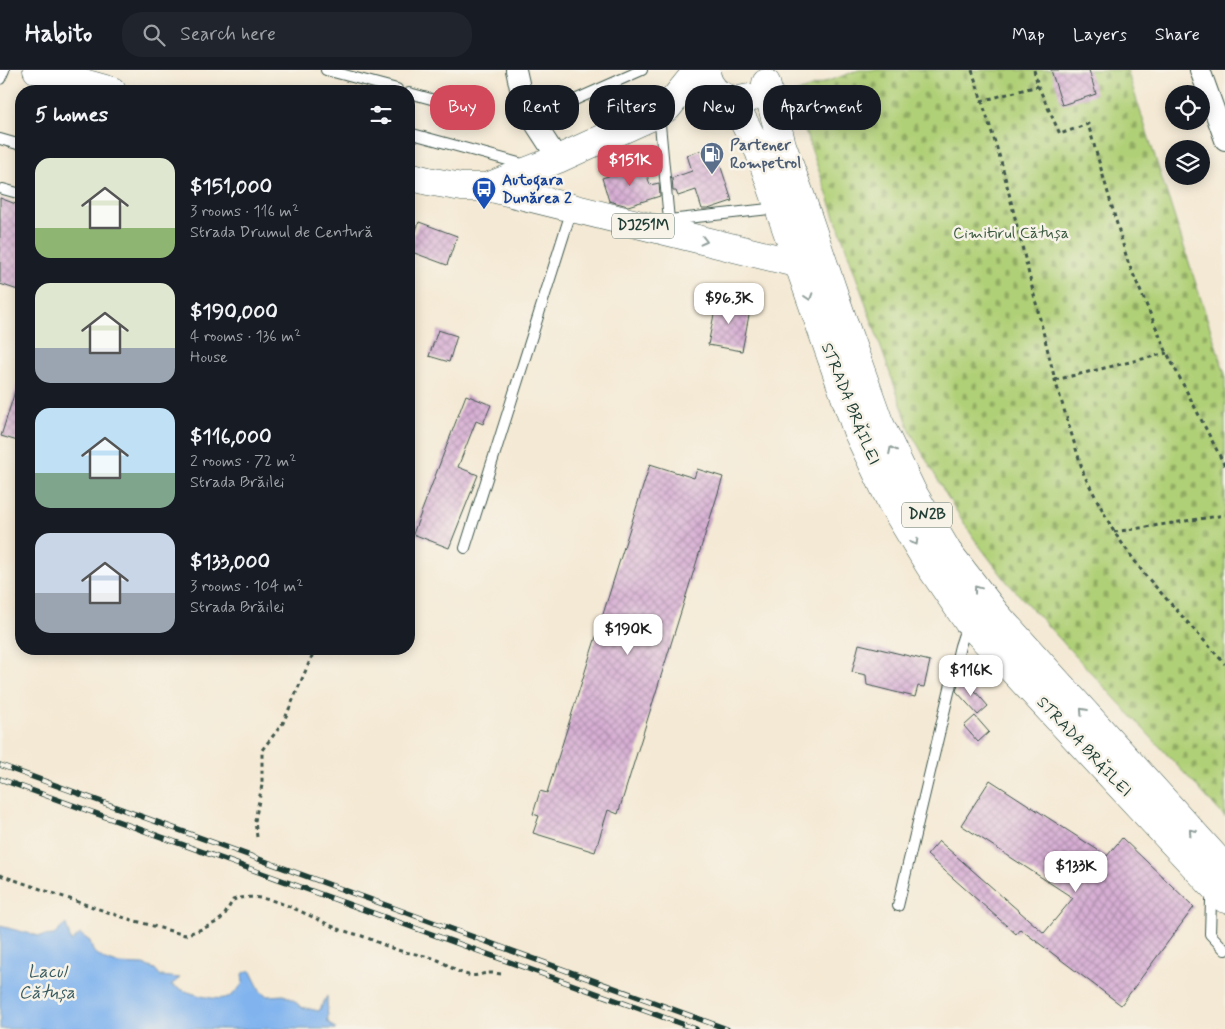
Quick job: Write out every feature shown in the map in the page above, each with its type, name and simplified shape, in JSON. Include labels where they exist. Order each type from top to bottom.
[{"type":"highway","points":[[38,70],[92,82]]},
{"type":"highway","name":"DJ251M","points":[[675,97],[698,70]]},
{"type":"highway","name":"STRADA BRĂILEI","points":[[706,70],[711,85]]},
{"type":"highway","name":"STRADA BRĂILEI","points":[[753,96],[760,91],[768,76]]},
{"type":"highway","name":"STRADA BRĂILEI","points":[[768,76],[782,145],[840,315],[879,422],[912,491],[948,552],[996,614],[1225,868]]},
{"type":"highway","name":"DJ251M","points":[[487,187],[547,163],[620,130]]},
{"type":"highway","name":"STRADA BRĂILEI","points":[[746,130],[759,151],[857,432],[896,510],[928,565],[968,622],[1218,900]]},
{"type":"highway","name":"DJ251M","points":[[415,178],[462,187],[487,187],[572,208],[666,225],[799,264]]},
{"type":"street","points":[[516,70],[519,85]]},
{"type":"street","points":[[1200,70],[1225,140]]},
{"type":"street","points":[[536,130],[547,163]]},
{"type":"lane","points":[[0,79],[4,70]]},
{"type":"lane","points":[[326,70],[378,85]]},
{"type":"lane","points":[[579,98],[642,70]]},
{"type":"lane","points":[[415,95],[430,99]]},
{"type":"lane","points":[[664,130],[666,225],[779,208]]},
{"type":"lane","points":[[415,134],[547,163]]},
{"type":"lane","points":[[0,139],[15,143]]},
{"type":"lane","points":[[3,189],[15,192]]},
{"type":"lane","points":[[465,548],[572,208]]},
{"type":"lane","points":[[898,906],[960,646],[968,622]]},
{"type":"lane","points":[[1218,900],[1210,934],[1225,950]]},
{"type":"path","points":[[972,70],[1001,161],[1055,380],[1084,475],[1114,532],[1145,575],[1225,664]]},
{"type":"path","points":[[1034,70],[1038,86],[1060,134],[1088,124],[1128,262],[1167,353],[1225,466]]},
{"type":"path","points":[[981,101],[1038,86]]},
{"type":"path","points":[[1055,380],[1167,353]]},
{"type":"path","points":[[1114,532],[1225,515]]},
{"type":"path","points":[[256,837],[255,821],[262,785],[262,750],[283,723],[312,655]]},
{"type":"path","points":[[0,874],[126,918],[185,935],[217,922],[224,916],[233,900],[255,897],[294,909],[341,930],[392,948],[438,960],[463,974],[470,976],[490,973],[502,974]]},
{"type":"green space","name":"Cimitirul Cătușa","points":[[859,70],[1127,70],[1225,374],[1225,817],[1007,582],[975,540],[911,433],[805,130],[881,130],[881,85],[817,85]]},
{"type":"water","name":"Lacul Cătușa","points":[[66,924],[71,942],[80,934],[90,941],[93,951],[105,960],[118,964],[144,965],[155,969],[161,976],[180,978],[171,985],[202,996],[226,998],[232,995],[243,983],[242,974],[250,970],[261,992],[268,996],[284,995],[301,1007],[319,1011],[327,996],[328,1022],[336,1029],[0,1029],[0,926],[39,936],[54,935]]},
{"type":"building","points":[[1051,70],[1089,70],[1096,94],[1062,105]]},
{"type":"building","points":[[714,146],[732,201],[708,209],[702,209],[696,190],[678,196],[676,191],[673,191],[672,178],[692,171],[687,155]]},
{"type":"building","points":[[644,165],[650,185],[659,183],[660,196],[628,206],[609,201],[602,178]]},
{"type":"building","points":[[0,198],[15,204],[15,289],[0,284]]},
{"type":"building","points":[[419,222],[457,236],[447,265],[415,253],[415,234]]},
{"type":"building","points":[[717,299],[751,305],[742,351],[708,345]]},
{"type":"building","points":[[438,330],[457,336],[449,362],[429,356]]},
{"type":"building","points":[[15,392],[15,440],[1,436]]},
{"type":"building","points":[[466,395],[491,405],[483,424],[476,421],[458,467],[478,475],[449,548],[415,535],[415,529]]},
{"type":"building","points":[[650,464],[694,478],[697,469],[723,477],[618,814],[608,810],[595,852],[533,833],[539,816],[533,814],[540,791],[547,793]]},
{"type":"building","points":[[859,644],[930,661],[924,687],[918,686],[915,697],[867,685],[866,675],[852,672]]},
{"type":"building","points":[[963,677],[988,706],[978,715],[956,691],[959,681]]},
{"type":"building","points":[[975,716],[989,732],[978,742],[964,726]]},
{"type":"building","points":[[990,780],[1107,856],[1122,838],[1194,907],[1121,1005],[1020,929],[1016,934],[927,855],[939,841],[1044,933],[1073,898],[961,825]]},
{"type":"railway","points":[[0,765],[727,1029]]},
{"type":"railway","points":[[0,779],[696,1029]]},
{"type":"place","name":"Partener Rompetrol","points":[[712,175]]},
{"type":"place","name":"Autogara Dunărea 2","points":[[484,210]]}]
